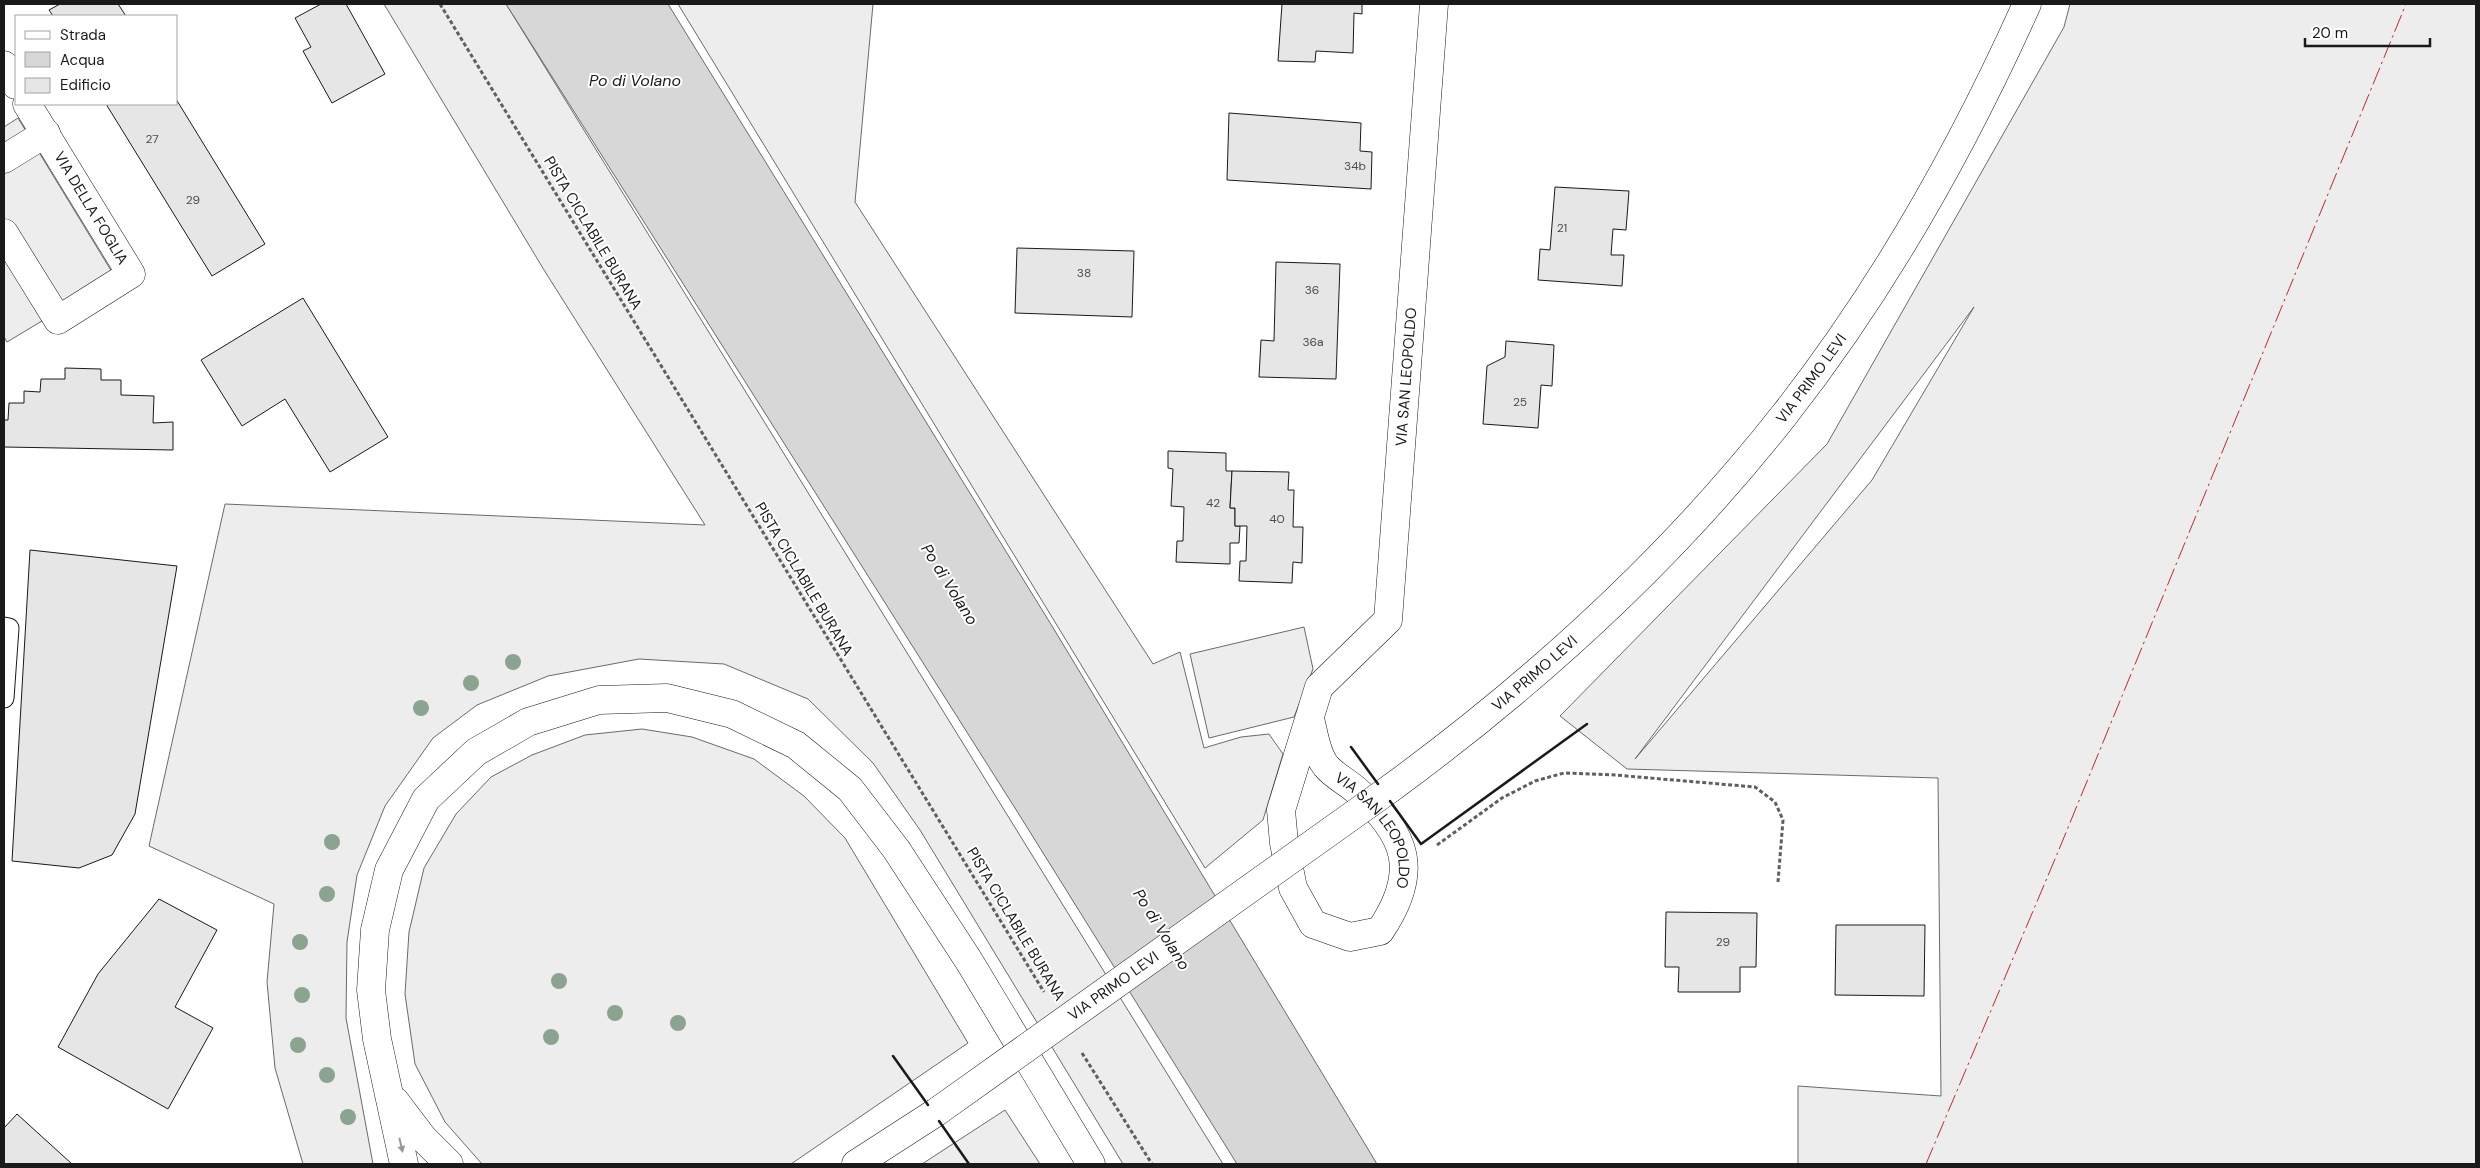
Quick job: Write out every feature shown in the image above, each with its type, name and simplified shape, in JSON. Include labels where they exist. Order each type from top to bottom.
[{"type":"main road","name":"VIA SAN LEOPOLDO","points":[[1310,719],[1326,766],[1381,812],[1402,852],[1405,876],[1394,910],[1380,930],[1350,937],[1313,924],[1292,888],[1284,843],[1282,810],[1319,687],[1388,620],[1434,4]]},
{"type":"main road","name":"VIA PRIMO LEVI","points":[[856,1164],[935,1113],[1391,788],[1478,722],[1602,613],[1673,542],[1768,436],[1820,367],[1888,268],[1974,116],[2026,4]]},
{"type":"main road","points":[[4,65],[15,83]]},
{"type":"main road","name":"VIA DELLA FOGLIA","points":[[4,233],[58,320],[131,274],[29,105]]},
{"type":"main road","points":[[4,159],[46,134]]},
{"type":"main road","points":[[404,1164],[377,1039],[371,990],[374,930],[389,870],[426,799],[476,752],[528,722],[599,700],[667,698],[732,714],[796,746],[850,789],[896,849],[969,961],[1091,1164]]},
{"type":"main road","points":[[389,1092],[422,1138],[450,1164]]},
{"type":"lane","points":[[4,627],[8,628],[4,698]]},
{"type":"path","name":"PISTA CICLABILE BURANA","points":[[440,4],[1044,992]]},
{"type":"path","points":[[1404,869],[1502,798],[1535,781],[1564,773],[1598,774],[1754,787],[1775,802],[1783,820],[1778,882]]},
{"type":"path","points":[[1080,1051],[1152,1164]]},
{"type":"shaded area","points":[[384,4],[506,4],[1223,1164],[1123,1164],[920,830],[873,763],[808,699],[724,664],[639,659],[548,676],[477,705],[433,738],[385,806],[357,875],[347,942],[346,1018],[373,1164],[303,1164],[275,1068],[267,982],[274,904],[149,846],[225,504],[705,525],[544,270]]},
{"type":"shaded area","points":[[678,4],[873,4],[855,202],[1153,664],[1180,652],[1204,748],[1241,737],[1269,734],[1283,754],[1263,820],[1205,868]]},
{"type":"shaded area","points":[[2070,4],[2476,4],[2476,1164],[1798,1164],[1798,1086],[1941,1096],[1938,778],[1627,769],[1560,716],[1827,444],[2064,27]],"holes":[[[1974,307],[1872,480],[1635,759]]]},
{"type":"shaded area","points":[[18,118],[115,277],[7,342],[4,337],[4,127]]},
{"type":"shaded area","points":[[1304,627],[1313,669],[1294,717],[1209,738],[1190,654]]},
{"type":"shaded area","points":[[642,729],[692,737],[754,759],[804,796],[845,838],[968,1043],[791,1164],[482,1164],[445,1122],[415,1064],[405,994],[409,932],[424,868],[456,814],[491,777],[532,755],[585,735]]},
{"type":"shaded area","points":[[1005,1110],[1040,1164],[922,1164]]},
{"type":"water","name":"Po di Volano","points":[[506,4],[668,4],[1052,626],[1377,1164],[1237,1164],[1020,816]]},
{"type":"building","points":[[60,4],[118,4],[125,15],[52,15],[49,10]]},
{"type":"building","points":[[321,4],[346,4],[385,74],[332,103],[303,51],[311,47],[295,18]]},
{"type":"building","points":[[1282,4],[1362,4],[1362,14],[1354,13],[1353,53],[1316,51],[1315,62],[1278,61]]},
{"type":"building","points":[[178,102],[265,244],[212,276],[107,105],[178,105]]},
{"type":"building","points":[[1229,113],[1361,123],[1360,151],[1372,152],[1371,189],[1227,180]]},
{"type":"building","points":[[1555,187],[1629,191],[1626,230],[1613,229],[1611,255],[1624,255],[1622,286],[1538,280],[1540,249],[1550,250]]},
{"type":"building","points":[[1017,248],[1134,251],[1132,317],[1015,313]]},
{"type":"building","points":[[1276,262],[1340,264],[1336,379],[1259,377],[1261,340],[1274,341]]},
{"type":"building","points":[[303,298],[388,437],[330,472],[285,399],[242,426],[201,360]]},
{"type":"building","points":[[1506,341],[1554,345],[1552,386],[1541,385],[1538,428],[1483,424],[1487,366],[1505,357]]},
{"type":"building","points":[[65,368],[101,369],[101,380],[121,380],[121,395],[154,396],[153,423],[173,422],[173,450],[4,447],[4,420],[8,420],[9,403],[24,403],[24,391],[40,392],[41,379],[65,379]]},
{"type":"building","points":[[1168,451],[1226,453],[1226,471],[1232,471],[1230,508],[1235,508],[1235,526],[1240,526],[1239,543],[1230,543],[1230,564],[1176,562],[1177,541],[1183,541],[1184,507],[1171,506],[1173,469],[1168,468]]},
{"type":"building","points":[[1232,471],[1289,472],[1288,490],[1294,490],[1293,527],[1303,527],[1302,563],[1293,562],[1292,583],[1239,581],[1240,561],[1246,561],[1247,526],[1235,526],[1235,508],[1230,508]]},
{"type":"building","points":[[30,550],[177,566],[135,814],[112,855],[79,868],[12,861]]},
{"type":"building","points":[[159,899],[217,930],[175,1007],[213,1028],[168,1109],[58,1047],[98,974]]},
{"type":"building","points":[[1666,912],[1757,913],[1756,967],[1740,967],[1740,992],[1678,992],[1679,967],[1665,967]]},
{"type":"building","points":[[1836,925],[1925,925],[1924,996],[1835,995]]},
{"type":"building","points":[[17,1114],[72,1164],[4,1164],[4,1128]]},
{"type":"wall","points":[[1390,801],[1421,844],[1587,724]]},
{"type":"wall","points":[[1351,747],[1378,784]]},
{"type":"wall","points":[[893,1056],[928,1105]]},
{"type":"wall","points":[[939,1121],[969,1164]]},
{"type":"power","points":[[1926,1164],[2058,852],[2406,4]]}]
